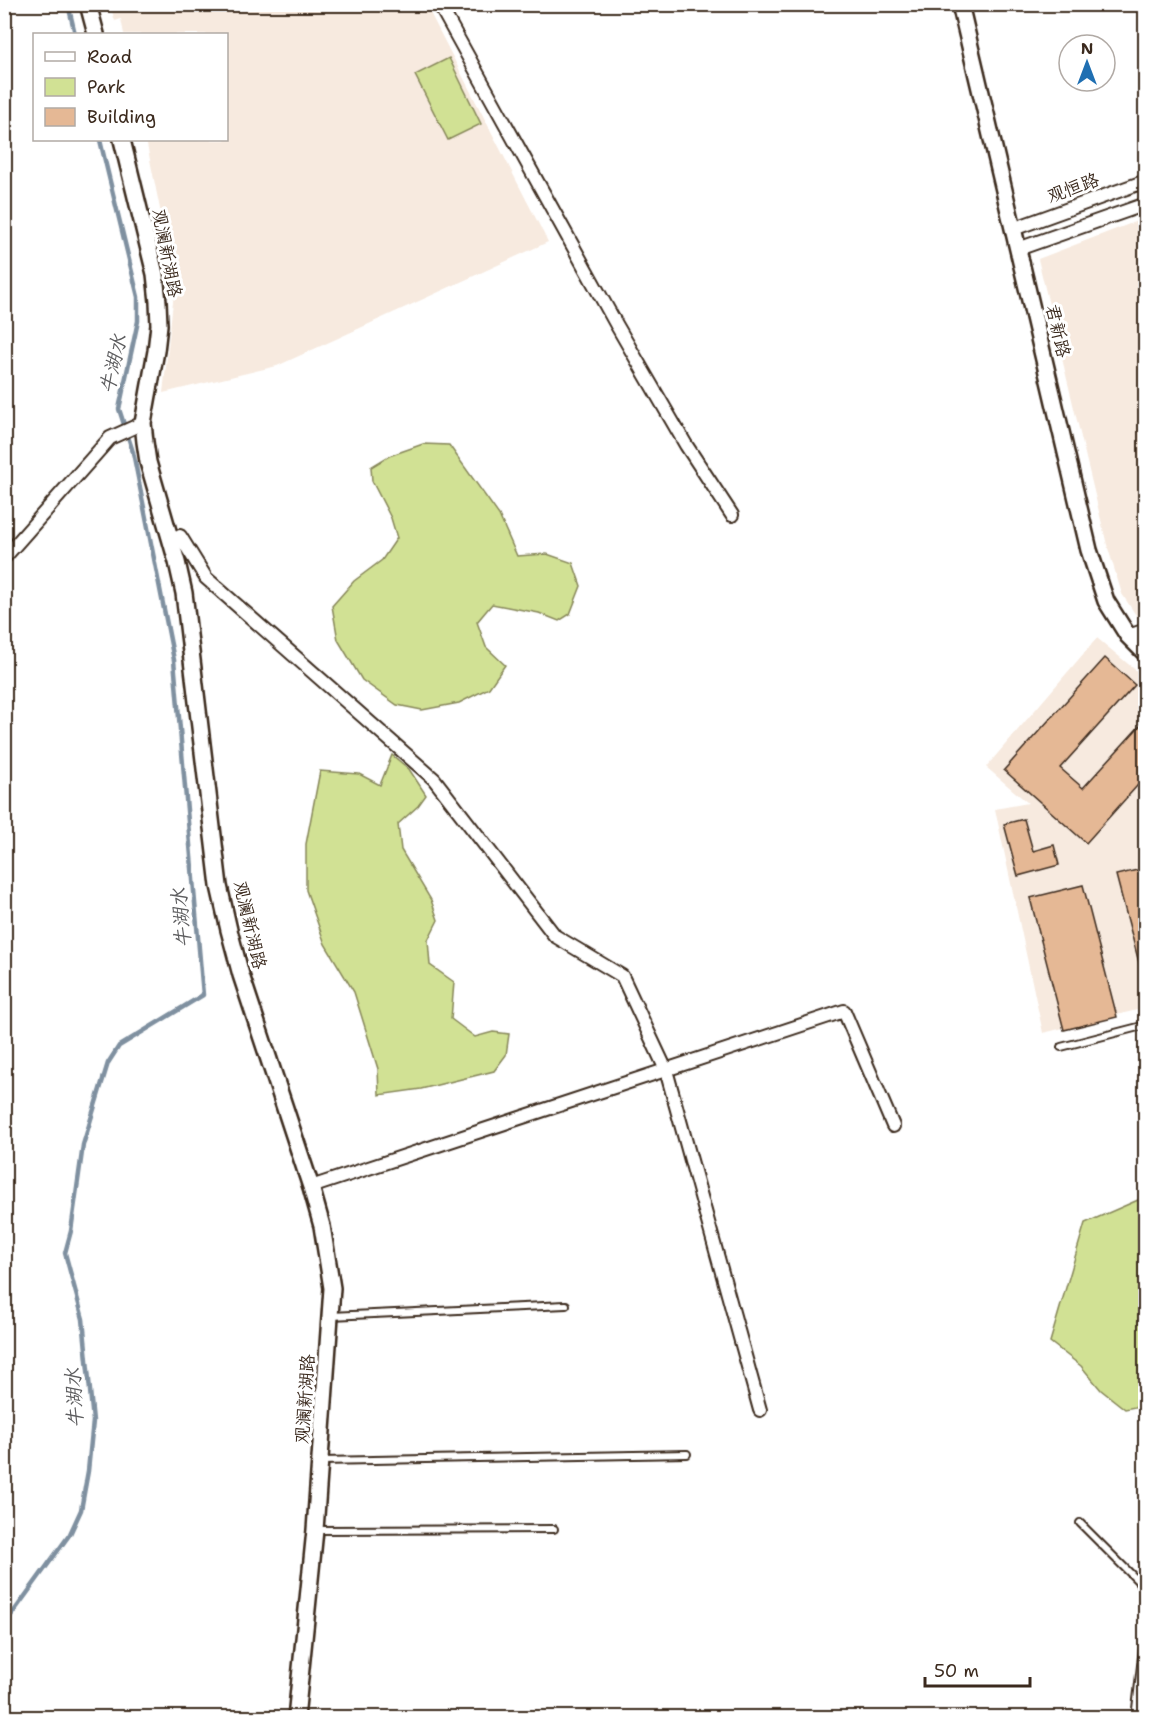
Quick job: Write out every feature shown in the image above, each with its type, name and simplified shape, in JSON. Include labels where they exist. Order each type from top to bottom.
[{"type":"street","points":[[88,4],[96,33]]},
{"type":"street","points":[[439,4],[622,334],[686,445],[732,514]]},
{"type":"street","name":"君新路","points":[[960,4],[1089,550],[1106,601],[1128,636],[1146,654]]},
{"type":"street","name":"观澜新湖路","points":[[122,141],[155,274],[158,302],[159,324],[156,351],[139,425],[184,593],[219,886],[241,975],[311,1187],[328,1258],[332,1288],[315,1530],[296,1718]]},
{"type":"street","name":"观恒路","points":[[1013,229],[1146,181]]},
{"type":"street","points":[[1018,249],[1146,204]]},
{"type":"street","points":[[4,558],[110,438],[139,425]]},
{"type":"street","points":[[180,536],[206,578],[434,779],[555,936],[622,976],[666,1070],[760,1410]]},
{"type":"street","points":[[1128,636],[1146,630]]},
{"type":"street","points":[[311,1187],[844,1011],[892,1126]]},
{"type":"street","points":[[1138,1718],[1146,1648]]},
{"type":"lane","points":[[1061,1047],[1146,1024]]},
{"type":"lane","points":[[331,1316],[566,1305]]},
{"type":"lane","points":[[320,1461],[687,1454]]},
{"type":"lane","points":[[1080,1523],[1146,1589]]},
{"type":"lane","points":[[315,1530],[554,1529]]},
{"type":"shaded area","points":[[110,5],[426,5],[548,242],[277,366],[163,393],[175,283],[146,141],[228,141],[228,33],[124,33],[121,19],[115,21]]},
{"type":"shaded area","points":[[1145,218],[1145,629],[1122,594],[1107,545],[1038,259]]},
{"type":"shaded area","points":[[1097,638],[1145,678],[1145,1008],[1043,1033],[995,809],[1028,803],[986,767]]},
{"type":"green space","points":[[449,58],[481,124],[448,140],[415,75]]},
{"type":"green space","points":[[423,444],[449,445],[499,515],[517,556],[547,554],[573,563],[581,586],[570,614],[559,621],[539,613],[492,604],[477,622],[486,647],[505,665],[489,688],[459,703],[422,710],[397,705],[362,680],[338,640],[332,606],[354,581],[382,560],[397,538],[391,518],[372,481],[371,467],[389,456]]},
{"type":"green space","points":[[392,755],[409,769],[426,795],[418,806],[398,824],[401,850],[431,900],[438,920],[428,940],[430,965],[454,982],[451,1019],[475,1037],[493,1032],[509,1034],[506,1055],[494,1071],[421,1089],[379,1095],[378,1069],[354,992],[325,944],[306,890],[306,844],[320,771],[359,774],[380,785]]},
{"type":"green space","points":[[1145,1197],[1145,1405],[1125,1409],[1101,1390],[1081,1366],[1050,1342],[1085,1223]]},
{"type":"building","points":[[1105,658],[1135,685],[1060,768],[1083,788],[1146,719],[1146,776],[1086,843],[1004,770]]},
{"type":"building","points":[[1024,819],[1033,851],[1054,845],[1059,865],[1018,876],[1004,824]]},
{"type":"building","points":[[1146,868],[1146,973],[1142,974],[1116,875]]},
{"type":"building","points":[[1083,885],[1117,1017],[1064,1030],[1030,898]]},
{"type":"waterway","name":"牛湖水","points":[[68,4],[75,33]]},
{"type":"waterway","name":"牛湖水","points":[[4,1625],[70,1534],[81,1510],[93,1421],[83,1319],[65,1253],[71,1231],[83,1145],[108,1063],[119,1046],[203,995],[174,660],[133,452],[119,409],[138,321],[138,297],[100,141]]}]
